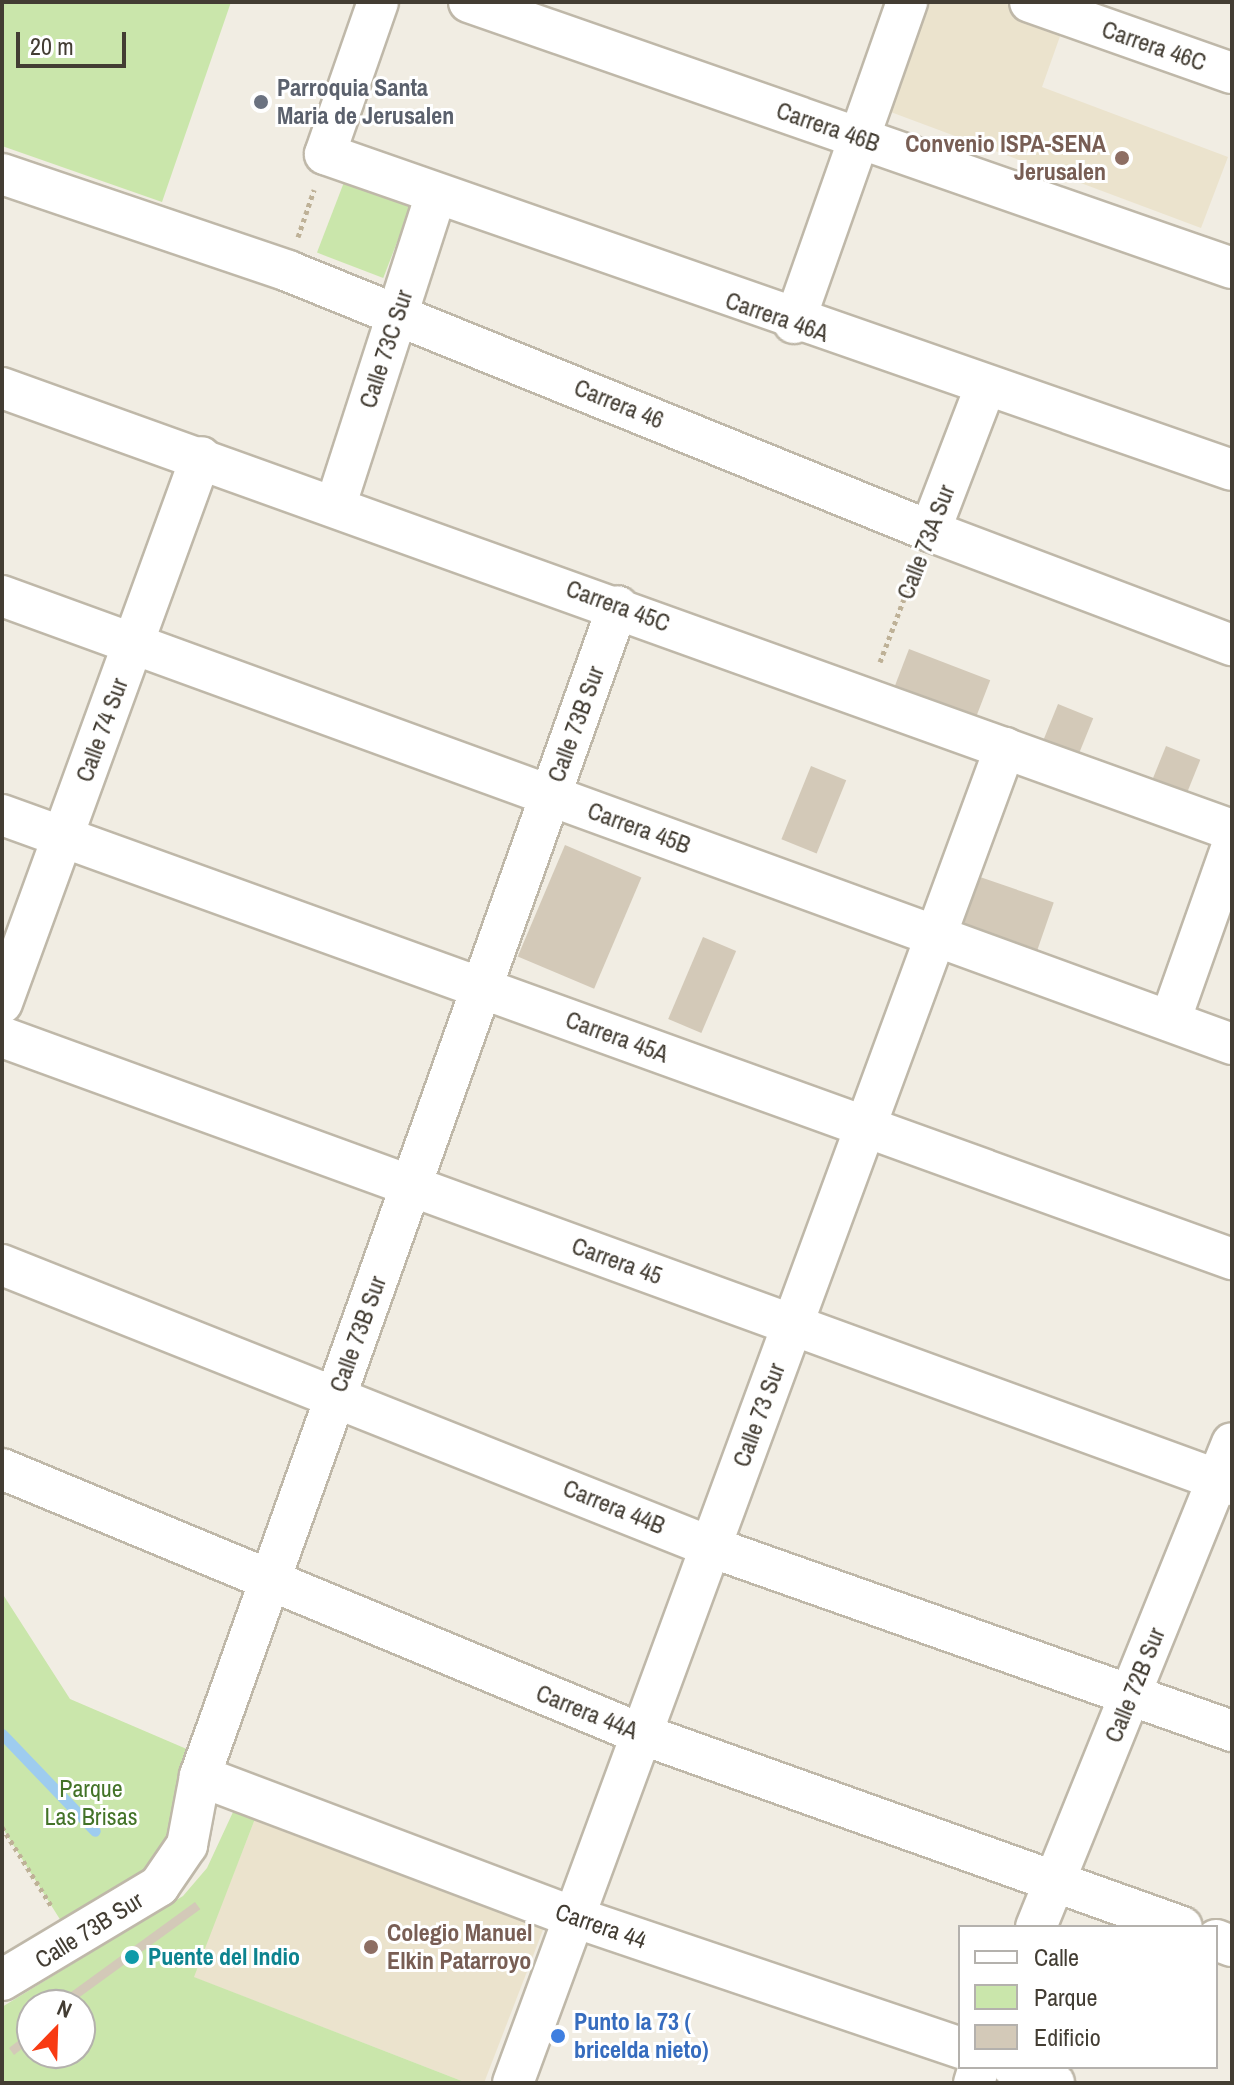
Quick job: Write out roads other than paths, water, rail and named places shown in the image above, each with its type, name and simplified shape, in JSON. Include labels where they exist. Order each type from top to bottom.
[{"type":"street","name":"Carrera 46A","points":[[378,2],[325,154],[794,323],[1232,470]]},
{"type":"street","name":"Carrera 46B","points":[[469,2],[1232,268]]},
{"type":"street","points":[[794,323],[907,2]]},
{"type":"street","name":"Carrera 46C","points":[[1030,2],[1232,73]]},
{"type":"street","name":"Carrera 46","points":[[2,174],[288,271],[398,313],[930,531],[1232,645]]},
{"type":"street","name":"Calle 73C Sur","points":[[336,504],[436,194]]},
{"type":"street","name":"Carrera 45C","points":[[2,388],[336,504],[1232,830]]},
{"type":"street","name":"Calle 73A Sur","points":[[930,531],[985,388]]},
{"type":"street","name":"Calle 74 Sur","points":[[2,1003],[201,457]]},
{"type":"street","name":"Carrera 45B","points":[[2,596],[1232,1044]]},
{"type":"street","name":"Calle 73B Sur","points":[[2,1980],[74,1942],[174,1869],[187,1845],[200,1776],[618,606]]},
{"type":"street","name":"Calle 73 Sur","points":[[513,2083],[1005,748]]},
{"type":"street","name":"Carrera 45A","points":[[2,815],[1232,1259]]},
{"type":"street","points":[[1170,1021],[1232,846]]},
{"type":"street","name":"Carrera 45","points":[[2,1037],[1225,1483]]},
{"type":"street","name":"Carrera 44B","points":[[2,1265],[336,1394],[711,1547],[1232,1731]]},
{"type":"street","name":"Calle 72B Sur","points":[[1037,1925],[1130,1696],[1225,1483],[1232,1443]]},
{"type":"street","name":"Carrera 44A","points":[[2,1469],[269,1583],[641,1734],[1177,1925]]},
{"type":"street","name":"Carrera 44","points":[[200,1776],[574,1917],[958,2047]]},
{"type":"street","points":[[1018,2069],[1054,2083]]},
{"type":"waterway","points":[[2,1734],[95,1831]]},
{"type":"place","name":"Parroquia Santa Maria de Jerusalen","points":[[261,102]]},
{"type":"place","name":"Convenio ISPA-SENA Jerusalen","points":[[1122,158]]},
{"type":"place","name":"Colegio Manuel Elkin Patarroyo","points":[[371,1947]]},
{"type":"place","name":"Puente del Indio","points":[[132,1957]]},
{"type":"place","name":"Punto la 73 ( bricelda nieto)","points":[[558,2036]]},
{"type":"park label","name":"Parque Las Brisas","points":[[91,1803]]}]
